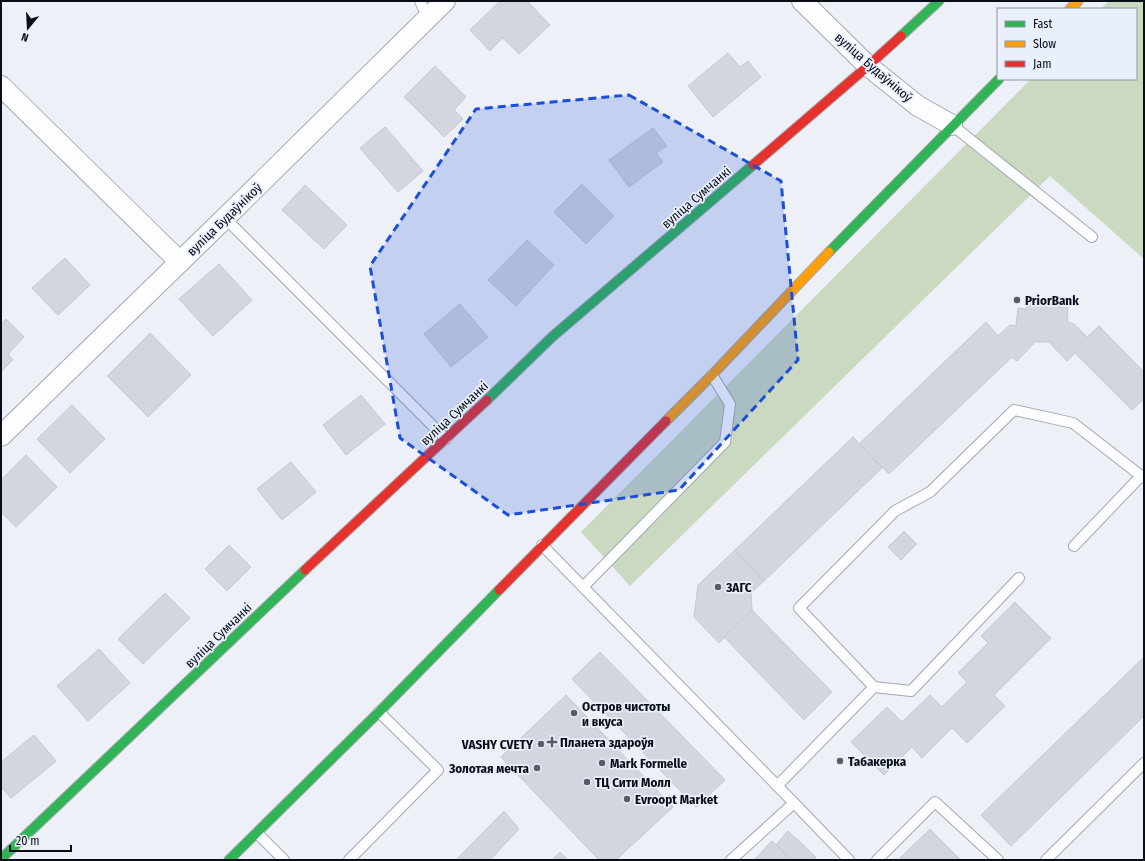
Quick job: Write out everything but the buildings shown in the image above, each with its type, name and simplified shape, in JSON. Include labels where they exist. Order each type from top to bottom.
[{"type":"street","name":"вуліца Будаўнікоў","points":[[1,436],[225,218],[424,10],[445,1]]},
{"type":"street","name":"вуліца Будаўнікоў","points":[[802,1],[868,66],[918,106],[952,125]]},
{"type":"street","name":"вуліца Сумчанкі","points":[[1,859],[65,800],[359,518],[446,439],[552,337],[868,66],[939,1]]},
{"type":"street","points":[[229,860],[379,712],[542,545],[712,375],[952,125],[998,80]]},
{"type":"street","points":[[1,86],[180,262]]},
{"type":"lane","points":[[952,125],[1092,237]]},
{"type":"lane","points":[[225,218],[446,439]]},
{"type":"lane","points":[[583,587],[725,442],[730,404],[712,375]]},
{"type":"lane","points":[[1019,578],[911,691],[874,687],[798,608],[895,511],[930,492],[1014,410],[1073,423],[1143,477],[1074,546]]},
{"type":"lane","points":[[542,545],[849,860]]},
{"type":"lane","points":[[777,786],[874,687]]},
{"type":"lane","points":[[349,860],[438,770],[379,712]]},
{"type":"lane","points":[[1046,860],[1144,763]]},
{"type":"lane","points":[[877,860],[935,802],[998,860]]},
{"type":"lane","points":[[731,860],[794,803]]},
{"type":"lane","points":[[257,833],[284,860]]},
{"type":"highlighted area","points":[[629,95],[781,181],[798,360],[679,490],[508,515],[400,438],[370,266],[476,109]]},
{"type":"green space","points":[[1109,1],[1144,1],[1144,259],[1050,176],[630,586],[581,532],[1030,80],[1137,80],[1137,8],[1102,8]]},
{"type":"traffic: fast","points":[[901,36],[939,1]]},
{"type":"traffic: fast","points":[[829,252],[998,80]]},
{"type":"traffic: fast","points":[[487,400],[552,337],[753,165]]},
{"type":"traffic: fast","points":[[1,859],[305,570]]},
{"type":"traffic: fast","points":[[229,860],[379,712],[499,590]]},
{"type":"traffic: slow","points":[[1071,8],[1078,1]]},
{"type":"traffic: slow","points":[[666,421],[829,252]]},
{"type":"traffic: jam","points":[[753,165],[901,36]]},
{"type":"traffic: jam","points":[[305,570],[487,400]]},
{"type":"traffic: jam","points":[[499,590],[666,421]]},
{"type":"place","name":"PriorBank","points":[[1017,300]]},
{"type":"place","name":"ЗАГС","points":[[718,587]]},
{"type":"place","name":"Остров чистоты и вкуса","points":[[574,713]]},
{"type":"place","name":"Планета здароўя","points":[[552,742]]},
{"type":"place","name":"VASHY CVETY","points":[[541,744]]},
{"type":"place","name":"Табакерка","points":[[840,761]]},
{"type":"place","name":"Mark Formelle","points":[[602,763]]},
{"type":"place","name":"Золотая мечта","points":[[537,768]]},
{"type":"place","name":"ТЦ Сити Молл","points":[[587,782]]},
{"type":"place","name":"Evroopt Market","points":[[627,799]]}]
